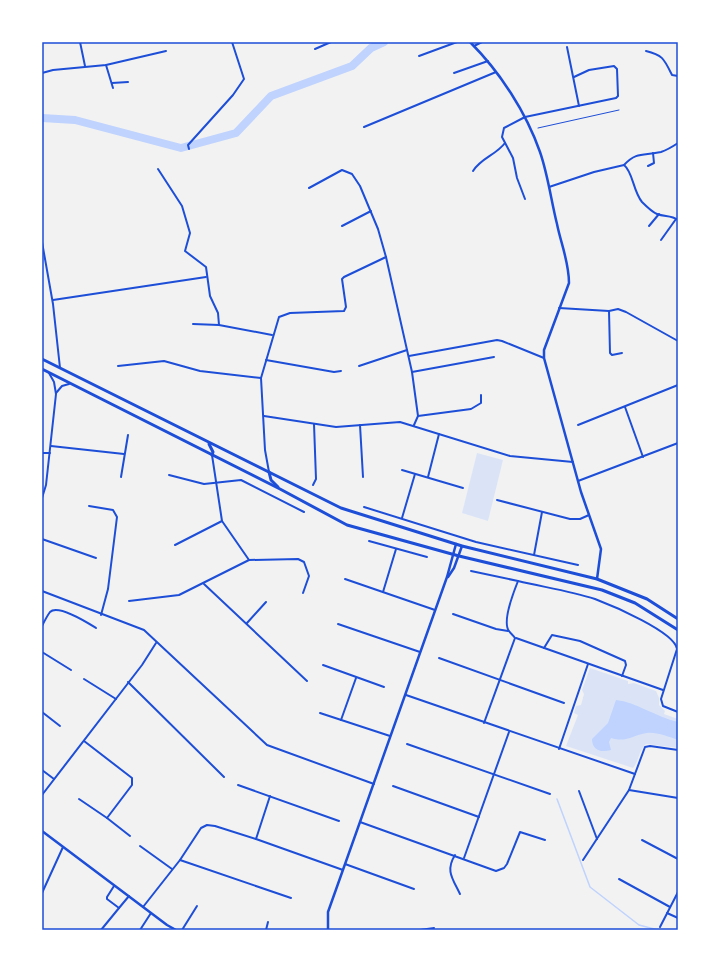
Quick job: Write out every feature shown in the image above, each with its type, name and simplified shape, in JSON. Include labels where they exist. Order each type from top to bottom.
[{"type":"main road","points":[[42,359],[341,508],[462,546],[597,579],[647,599],[678,619]]},
{"type":"main road","points":[[42,369],[69,384],[280,489],[347,525],[452,555],[602,590],[640,606],[678,630]]},
{"type":"main road","points":[[208,442],[213,450],[212,456]]},
{"type":"main road","points":[[269,472],[271,480],[280,489]]},
{"type":"street","points":[[80,42],[85,66]]},
{"type":"street","points":[[189,149],[188,145],[232,95],[244,78],[232,42]]},
{"type":"street","points":[[315,49],[331,42]]},
{"type":"street","points":[[419,56],[457,42]]},
{"type":"street","points":[[470,42],[488,61],[525,117],[541,154],[569,274],[569,283],[544,350],[544,358],[578,481],[602,551],[597,579]]},
{"type":"street","points":[[474,46],[482,42]]},
{"type":"street","points":[[567,47],[580,106]]},
{"type":"street","points":[[42,73],[52,70],[106,65],[166,51]]},
{"type":"street","points":[[646,51],[659,54],[672,75],[678,76]]},
{"type":"street","points":[[454,73],[488,61]]},
{"type":"street","points":[[106,65],[113,88]]},
{"type":"street","points":[[525,199],[517,178],[513,158],[502,137],[502,129],[525,117],[616,98],[618,96],[617,69],[614,66],[589,70],[574,77]]},
{"type":"street","points":[[364,127],[496,72]]},
{"type":"street","points":[[112,83],[128,82]]},
{"type":"street","points":[[473,171],[480,162],[499,150],[505,143]]},
{"type":"street","points":[[548,188],[609,168],[624,166],[628,160],[641,153],[667,150],[678,143]]},
{"type":"street","points":[[648,166],[654,163],[653,152]]},
{"type":"street","points":[[624,166],[629,172],[638,197],[658,214],[670,215],[677,219],[661,240]]},
{"type":"street","points":[[158,170],[182,206],[190,232],[185,251],[202,263],[206,268],[206,277],[210,296],[218,313],[219,325]]},
{"type":"street","points":[[309,188],[342,170],[352,174],[356,179],[371,212],[378,229],[386,257],[409,356],[418,416],[414,425]]},
{"type":"street","points":[[342,226],[371,212]]},
{"type":"street","points":[[648,226],[658,214]]},
{"type":"street","points":[[42,242],[53,300],[60,369]]},
{"type":"street","points":[[269,472],[265,450],[261,378],[275,324],[279,317],[283,314],[297,312],[344,311],[346,307],[342,279],[386,257]]},
{"type":"street","points":[[53,300],[206,277]]},
{"type":"street","points":[[559,308],[609,311],[618,309],[678,341]]},
{"type":"street","points":[[609,311],[610,353],[614,355],[622,353]]},
{"type":"street","points":[[193,324],[219,325],[272,335]]},
{"type":"street","points":[[409,356],[496,340],[544,358]]},
{"type":"street","points":[[359,366],[407,350]]},
{"type":"street","points":[[412,372],[494,357]]},
{"type":"street","points":[[266,360],[334,372],[341,371]]},
{"type":"street","points":[[118,366],[164,361],[200,371],[261,378]]},
{"type":"street","points":[[42,498],[46,485],[56,394],[54,382],[50,373]]},
{"type":"street","points":[[56,394],[62,386],[69,384]]},
{"type":"street","points":[[578,425],[678,385]]},
{"type":"street","points":[[418,416],[471,408],[481,403],[481,395]]},
{"type":"street","points":[[625,407],[643,457]]},
{"type":"street","points":[[264,416],[336,427],[396,421],[414,425],[510,456],[573,462]]},
{"type":"street","points":[[312,485],[316,479],[314,424]]},
{"type":"street","points":[[360,425],[363,477]]},
{"type":"street","points":[[428,477],[439,434]]},
{"type":"street","points":[[122,477],[124,454],[128,436]]},
{"type":"street","points":[[578,481],[678,443]]},
{"type":"street","points":[[51,446],[124,454]]},
{"type":"street","points":[[42,453],[50,453]]},
{"type":"street","points":[[212,456],[215,484],[222,521],[248,560]]},
{"type":"street","points":[[402,470],[463,488]]},
{"type":"street","points":[[402,518],[415,474]]},
{"type":"street","points":[[169,476],[204,484],[241,480],[304,512]]},
{"type":"street","points":[[497,500],[576,520],[589,515]]},
{"type":"street","points":[[89,506],[114,510],[117,517],[108,589],[102,615]]},
{"type":"street","points":[[364,508],[402,518],[476,542],[578,565]]},
{"type":"street","points":[[534,555],[542,512]]},
{"type":"street","points":[[175,545],[222,521]]},
{"type":"street","points":[[42,539],[96,558]]},
{"type":"street","points":[[369,541],[427,557]]},
{"type":"street","points":[[328,930],[328,912],[436,610],[456,544]]},
{"type":"street","points":[[447,577],[454,568],[462,546]]},
{"type":"street","points":[[383,592],[396,549]]},
{"type":"street","points":[[129,601],[179,596],[248,560],[298,559],[304,562],[310,576],[303,593]]},
{"type":"street","points":[[471,571],[595,600],[657,628],[675,642],[677,649],[661,702],[666,708],[678,712]]},
{"type":"street","points":[[345,578],[436,610]]},
{"type":"street","points":[[508,631],[509,609],[518,581]]},
{"type":"street","points":[[204,584],[307,681]]},
{"type":"street","points":[[42,591],[144,630],[156,643],[267,745],[374,784]]},
{"type":"street","points":[[247,623],[266,602]]},
{"type":"street","points":[[42,626],[50,612],[54,610],[62,610],[96,628]]},
{"type":"street","points":[[452,614],[496,629],[508,631],[515,638],[664,690]]},
{"type":"street","points":[[338,624],[420,652]]},
{"type":"street","points":[[544,648],[552,635],[597,648],[625,661],[626,665],[622,676]]},
{"type":"street","points":[[484,723],[515,638]]},
{"type":"street","points":[[42,795],[116,699],[156,643]]},
{"type":"street","points":[[42,652],[71,670]]},
{"type":"street","points":[[439,658],[564,704]]},
{"type":"street","points":[[559,749],[588,664]]},
{"type":"street","points":[[323,665],[384,687]]},
{"type":"street","points":[[341,720],[356,678]]},
{"type":"street","points":[[84,679],[116,699]]},
{"type":"street","points":[[128,682],[224,777]]},
{"type":"street","points":[[406,695],[509,732],[635,774]]},
{"type":"street","points":[[42,712],[60,726]]},
{"type":"street","points":[[320,713],[390,736]]},
{"type":"street","points":[[464,858],[509,732]]},
{"type":"street","points":[[84,741],[130,776],[133,780],[132,785],[107,818]]},
{"type":"street","points":[[407,744],[550,794]]},
{"type":"street","points":[[583,860],[629,790],[645,747],[650,746],[678,750]]},
{"type":"street","points":[[42,770],[54,779]]},
{"type":"street","points":[[238,786],[339,821]]},
{"type":"street","points":[[393,786],[479,816]]},
{"type":"street","points":[[629,790],[678,798]]},
{"type":"street","points":[[579,791],[597,839]]},
{"type":"street","points":[[256,839],[270,796]]},
{"type":"street","points":[[79,799],[130,836]]},
{"type":"street","points":[[360,822],[464,858],[496,871],[504,868],[507,864],[520,832],[545,840]]},
{"type":"street","points":[[143,907],[180,860],[201,828],[207,825],[215,826],[256,839],[343,870]]},
{"type":"street","points":[[42,831],[150,913],[176,930]]},
{"type":"street","points":[[642,840],[678,859]]},
{"type":"street","points":[[140,846],[172,869]]},
{"type":"street","points":[[42,893],[63,847]]},
{"type":"street","points":[[454,855],[450,862],[449,870],[460,894]]},
{"type":"street","points":[[180,860],[291,898]]},
{"type":"street","points":[[345,864],[414,889]]},
{"type":"street","points":[[619,879],[670,907]]},
{"type":"street","points":[[114,886],[106,897],[119,908]]},
{"type":"street","points":[[660,927],[678,892]]},
{"type":"street","points":[[101,930],[129,896]]},
{"type":"street","points":[[182,930],[197,906]]},
{"type":"street","points":[[140,930],[150,913]]},
{"type":"street","points":[[667,913],[678,918]]},
{"type":"street","points":[[266,930],[268,922]]},
{"type":"street","points":[[420,930],[434,928]]},
{"type":"lane","points":[[538,128],[619,110]]},
{"type":"shaded area","points":[[477,453],[503,460],[488,521],[462,513]]},
{"type":"shaded area","points":[[590,668],[628,681],[628,684],[634,683],[656,691],[659,698],[659,705],[665,711],[664,714],[678,719],[678,748],[646,744],[633,768],[566,746],[578,715],[574,713],[576,706],[581,705],[584,694],[582,690]]},
{"type":"water","points":[[616,700],[624,701],[678,722],[678,740],[659,734],[647,733],[621,740],[611,738],[609,742],[611,750],[598,750],[592,743],[592,739],[608,723]]},
{"type":"waterway","points":[[42,118],[75,120],[181,148],[236,133],[271,96],[352,66],[371,48],[384,42]]},
{"type":"waterway","points":[[557,799],[590,887],[639,925],[658,930]]}]
